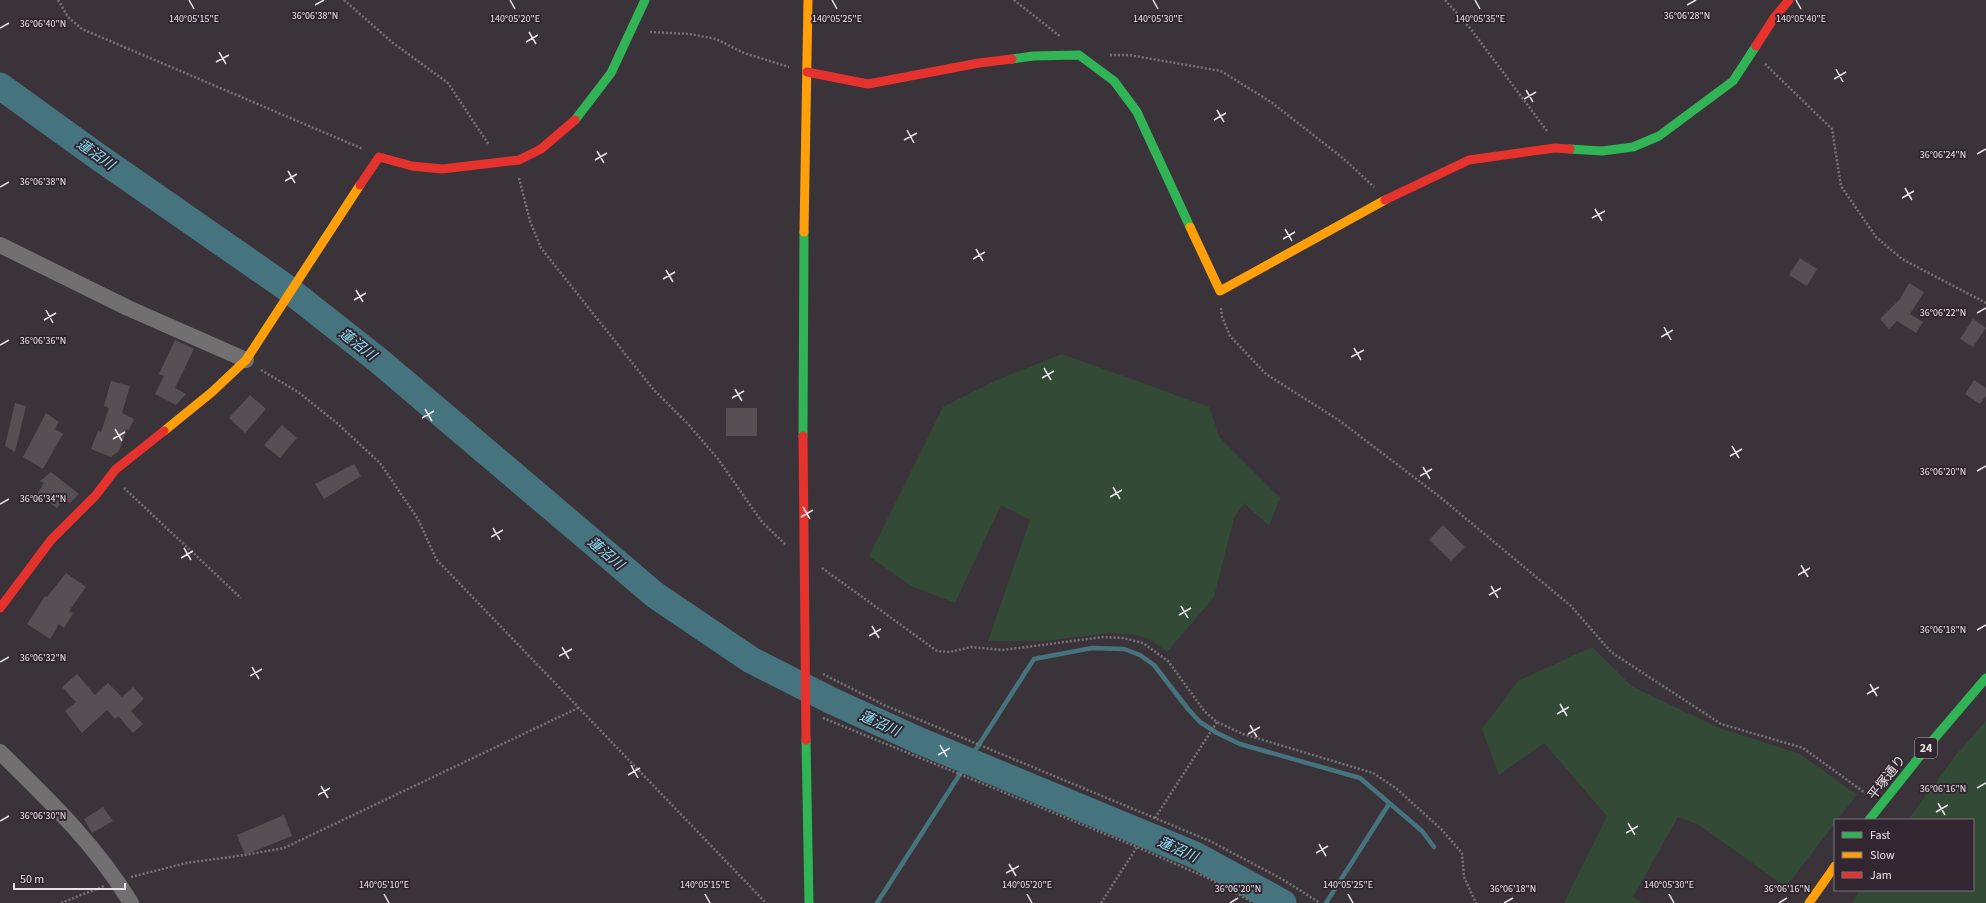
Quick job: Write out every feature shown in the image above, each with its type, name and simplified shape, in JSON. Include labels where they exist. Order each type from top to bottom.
[{"type":"street","points":[[0,608],[51,540],[96,495],[116,470],[212,392],[246,360],[379,157],[412,166],[442,169],[519,160],[541,149],[572,124],[599,92],[632,30],[645,0]]},
{"type":"street","points":[[808,0],[802,381],[803,663],[808,903]]},
{"type":"street","points":[[807,72],[868,84],[979,63],[1032,56],[1080,56],[1114,81],[1137,112],[1220,291],[1387,198],[1469,160],[1555,148],[1602,151],[1633,147],[1659,136],[1733,82],[1774,18],[1789,0]]},
{"type":"street","points":[[0,245],[128,308],[246,360]]},
{"type":"street","name":"平塚通り","points":[[1871,819],[1928,746],[1986,678]]},
{"type":"street","points":[[0,752],[64,815],[118,881],[131,903]]},
{"type":"street","points":[[1809,903],[1834,867]]},
{"type":"path","points":[[58,0],[68,17],[82,28],[348,141],[379,157]]},
{"type":"path","points":[[344,0],[393,43],[448,83],[500,162]]},
{"type":"path","points":[[1014,0],[1072,45],[1080,56]]},
{"type":"path","points":[[1445,0],[1470,28],[1551,136],[1555,148]]},
{"type":"path","points":[[632,30],[643,32],[690,34],[716,39],[744,52],[807,72]]},
{"type":"path","points":[[1753,52],[1832,129],[1841,186],[1876,237],[1902,259],[1986,303]]},
{"type":"path","points":[[1108,56],[1129,56],[1221,71],[1271,102],[1344,159],[1387,198]]},
{"type":"path","points":[[519,160],[519,177],[530,221],[541,248],[653,389],[689,425],[718,459],[762,522],[803,561],[812,561],[937,651],[950,652],[971,647],[1003,650],[1103,637],[1123,638],[1143,643],[1168,661],[1205,712],[1217,722],[1243,734],[1373,773],[1397,790],[1441,829],[1462,853],[1464,877],[1476,903]]},
{"type":"path","points":[[1220,291],[1222,317],[1230,336],[1266,374],[1340,421],[1440,497],[1571,606],[1611,652],[1721,724],[1803,748],[1881,805]]},
{"type":"path","points":[[246,360],[298,392],[338,424],[380,463],[418,519],[436,559],[766,903]]},
{"type":"path","points":[[111,476],[241,598]]},
{"type":"path","points":[[803,663],[828,678],[884,705],[1210,841],[1282,880],[1320,903]]},
{"type":"path","points":[[804,705],[950,771],[1137,846],[1210,879],[1254,903]]},
{"type":"path","points":[[62,903],[118,881],[186,863],[284,848],[578,708]]},
{"type":"path","points":[[1155,818],[1217,722]]},
{"type":"path","points":[[1101,903],[1137,846]]},
{"type":"green space","points":[[1062,354],[1209,407],[1220,438],[1280,498],[1269,526],[1244,503],[1234,518],[1214,597],[1167,652],[1151,640],[1137,635],[1109,633],[1045,641],[988,641],[1030,520],[1001,505],[955,603],[911,586],[869,556],[943,407],[997,380]]},
{"type":"green space","points":[[1592,647],[1633,687],[1719,728],[1800,754],[1857,795],[1838,819],[1834,819],[1834,824],[1786,887],[1699,825],[1678,817],[1633,897],[1643,903],[1564,903],[1607,816],[1544,743],[1499,775],[1482,729],[1518,681]]},
{"type":"green space","points":[[1986,721],[1986,903],[1852,903],[1859,891],[1974,891],[1974,819],[1909,819],[1955,756]]},
{"type":"building","points":[[1800,258],[1817,269],[1807,286],[1789,275]]},
{"type":"building","points":[[1909,283],[1924,292],[1910,314],[1923,322],[1916,333],[1897,321],[1889,329],[1880,319],[1900,299]]},
{"type":"building","points":[[1973,319],[1986,328],[1973,347],[1960,339]]},
{"type":"building","points":[[175,340],[194,349],[175,388],[186,394],[176,405],[155,394],[164,376],[159,374]]},
{"type":"building","points":[[1974,380],[1986,388],[1986,396],[1980,404],[1965,394]]},
{"type":"building","points":[[111,381],[130,386],[122,413],[134,419],[129,430],[127,429],[119,451],[111,457],[91,449],[98,431],[101,432],[109,408],[104,406]]},
{"type":"building","points":[[250,395],[266,409],[245,433],[229,418]]},
{"type":"building","points":[[15,403],[26,406],[15,452],[5,446]]},
{"type":"building","points":[[726,408],[757,408],[757,436],[726,436]]},
{"type":"building","points":[[46,413],[59,422],[55,429],[63,434],[43,469],[23,457]]},
{"type":"building","points":[[282,425],[297,438],[280,458],[264,445]]},
{"type":"building","points":[[354,464],[361,476],[324,499],[315,484]]},
{"type":"building","points":[[51,472],[79,494],[70,503],[63,500],[57,508],[37,494],[44,483],[40,481]]},
{"type":"building","points":[[1443,525],[1465,547],[1451,561],[1429,540]]},
{"type":"building","points":[[66,573],[86,587],[69,611],[73,613],[64,628],[59,624],[50,639],[27,624],[45,596],[47,597]]},
{"type":"building","points":[[77,674],[95,695],[108,683],[122,697],[133,687],[144,699],[131,711],[143,724],[133,733],[118,716],[115,719],[107,710],[82,733],[65,711],[76,702],[62,687]]},
{"type":"building","points":[[103,807],[113,821],[92,833],[84,819]]},
{"type":"building","points":[[284,815],[292,836],[245,855],[237,835]]},
{"type":"waterway","name":"蓮沼川","points":[[0,86],[97,156],[284,286],[378,360],[655,595],[751,660],[832,701],[920,741],[1195,855],[1283,903]]},
{"type":"waterway","points":[[877,903],[1034,659],[1092,648],[1124,649],[1140,655],[1154,665],[1200,722],[1217,733],[1240,744],[1360,778],[1422,831],[1434,847]]},
{"type":"waterway","points":[[1326,903],[1389,804]]},
{"type":"traffic: fast","points":[[575,120],[611,73],[645,0]]},
{"type":"traffic: fast","points":[[1570,149],[1602,151],[1633,147],[1659,136],[1733,81],[1756,46]]},
{"type":"traffic: fast","points":[[1012,59],[1033,56],[1079,55],[1114,81],[1137,112],[1190,227]]},
{"type":"traffic: fast","points":[[803,436],[804,232]]},
{"type":"traffic: fast","points":[[1870,819],[1928,746],[1986,678]]},
{"type":"traffic: fast","points":[[806,740],[809,903]]},
{"type":"traffic: slow","points":[[804,232],[808,0]]},
{"type":"traffic: slow","points":[[164,431],[212,392],[246,360],[360,185]]},
{"type":"traffic: slow","points":[[1190,227],[1220,291],[1385,200]]},
{"type":"traffic: slow","points":[[1809,903],[1834,867]]},
{"type":"traffic: jam","points":[[1756,46],[1774,18],[1789,0]]},
{"type":"traffic: jam","points":[[807,72],[868,84],[979,63],[1012,59]]},
{"type":"traffic: jam","points":[[360,185],[379,157],[412,166],[442,169],[519,160],[541,149],[575,120]]},
{"type":"traffic: jam","points":[[1385,200],[1469,160],[1555,148],[1570,149]]},
{"type":"traffic: jam","points":[[0,608],[51,540],[96,495],[115,470],[164,431]]},
{"type":"traffic: jam","points":[[803,436],[806,740]]}]
